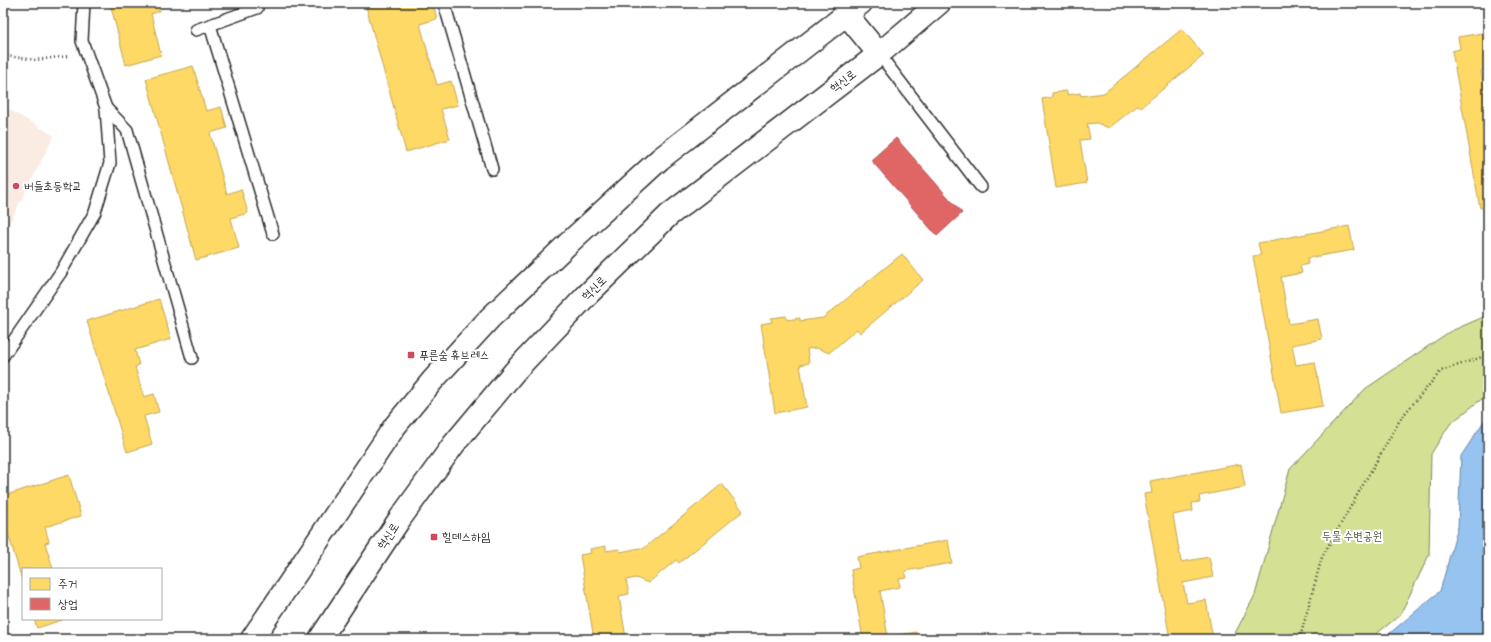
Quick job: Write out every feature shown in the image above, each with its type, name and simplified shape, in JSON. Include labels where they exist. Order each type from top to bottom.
[{"type":"street","name":"혁신로","points":[[320,639],[398,520],[454,444],[515,371],[581,300],[669,215],[879,54],[939,3]]},
{"type":"street","points":[[252,639],[395,426],[433,380],[490,318],[573,239],[660,159],[848,7],[879,54]]},
{"type":"lane","points":[[3,356],[61,272],[95,212],[110,163],[106,108],[82,41],[84,3]]},
{"type":"lane","points":[[196,30],[257,8],[256,3]]},
{"type":"lane","points":[[444,3],[492,170]]},
{"type":"lane","points":[[210,25],[273,234]]},
{"type":"lane","points":[[879,54],[981,187]]},
{"type":"lane","points":[[106,108],[127,130],[192,358]]},
{"type":"path","points":[[3,54],[7,56],[36,60],[87,54]]},
{"type":"path","points":[[1298,639],[1301,634],[1322,557],[1401,418],[1441,371],[1488,355]]},
{"type":"shaded area","name":"버들초등학교","points":[[3,106],[54,136],[3,236]]},
{"type":"green space","name":"두물 수변공원","points":[[1488,315],[1488,394],[1450,424],[1431,454],[1429,555],[1400,615],[1370,639],[1232,639],[1255,595],[1290,469],[1365,389],[1449,332]]},
{"type":"water","points":[[1488,415],[1488,639],[1383,639],[1440,591],[1458,527],[1461,456]]},
{"type":"building: 주거","points":[[110,3],[158,3],[160,11],[151,14],[161,55],[126,65]]},
{"type":"building: 주거","points":[[365,3],[433,3],[437,19],[420,24],[437,85],[451,81],[458,105],[441,109],[450,139],[406,152]]},
{"type":"building: 주거","points":[[1182,29],[1204,55],[1140,108],[1138,105],[1109,128],[1097,123],[1087,124],[1090,139],[1080,140],[1087,183],[1056,188],[1042,99],[1052,97],[1052,93],[1067,91],[1067,95],[1080,93],[1081,96],[1104,93]]},
{"type":"building: 주거","points":[[1488,32],[1488,70],[1481,71],[1488,110],[1488,206],[1480,208],[1452,51],[1460,49],[1458,37]]},
{"type":"building: 주거","points":[[193,66],[206,111],[221,107],[227,128],[210,133],[227,194],[241,189],[248,213],[231,218],[239,248],[196,260],[146,79]]},
{"type":"building: 주거","points":[[1349,226],[1354,250],[1307,258],[1308,264],[1300,266],[1302,273],[1281,277],[1289,324],[1318,319],[1322,339],[1292,345],[1296,365],[1315,362],[1323,406],[1281,413],[1253,256],[1261,255],[1258,243]]},
{"type":"building: 주거","points":[[902,254],[923,280],[860,333],[857,329],[829,353],[817,348],[807,349],[809,363],[800,365],[807,407],[775,413],[761,324],[772,322],[771,318],[786,316],[787,320],[800,318],[800,321],[823,318]]},
{"type":"building: 주거","points":[[159,299],[171,339],[135,350],[139,365],[135,367],[144,397],[154,394],[159,412],[144,416],[152,444],[127,452],[87,321]]},
{"type":"building: 주거","points":[[1241,464],[1245,487],[1199,496],[1200,502],[1192,503],[1193,511],[1173,515],[1181,562],[1209,557],[1213,577],[1183,583],[1187,603],[1206,600],[1213,639],[1170,639],[1144,494],[1152,493],[1150,481]]},
{"type":"building: 주거","points":[[69,475],[81,516],[45,527],[49,542],[45,543],[53,568],[22,568],[22,580],[3,517],[3,496]]},
{"type":"building: 주거","points":[[722,484],[743,511],[679,563],[676,560],[648,583],[636,578],[626,580],[629,594],[619,596],[626,638],[594,639],[580,555],[591,553],[590,549],[606,546],[606,551],[619,549],[620,552],[640,548],[643,549]]},
{"type":"building: 주거","points":[[948,540],[952,563],[905,571],[907,578],[899,579],[900,587],[880,591],[888,637],[916,632],[917,639],[863,639],[851,570],[859,568],[857,557]]},
{"type":"building: 주거","points":[[34,620],[62,620],[37,628]]},
{"type":"building: 상업","points":[[896,138],[962,213],[937,236],[871,160]]},
{"type":"place","name":"버들초등학교","points":[[16,186]]},
{"type":"place","name":"푸른숨 휴브레스","points":[[411,355]]},
{"type":"place","name":"힐데스하임","points":[[434,537]]}]
